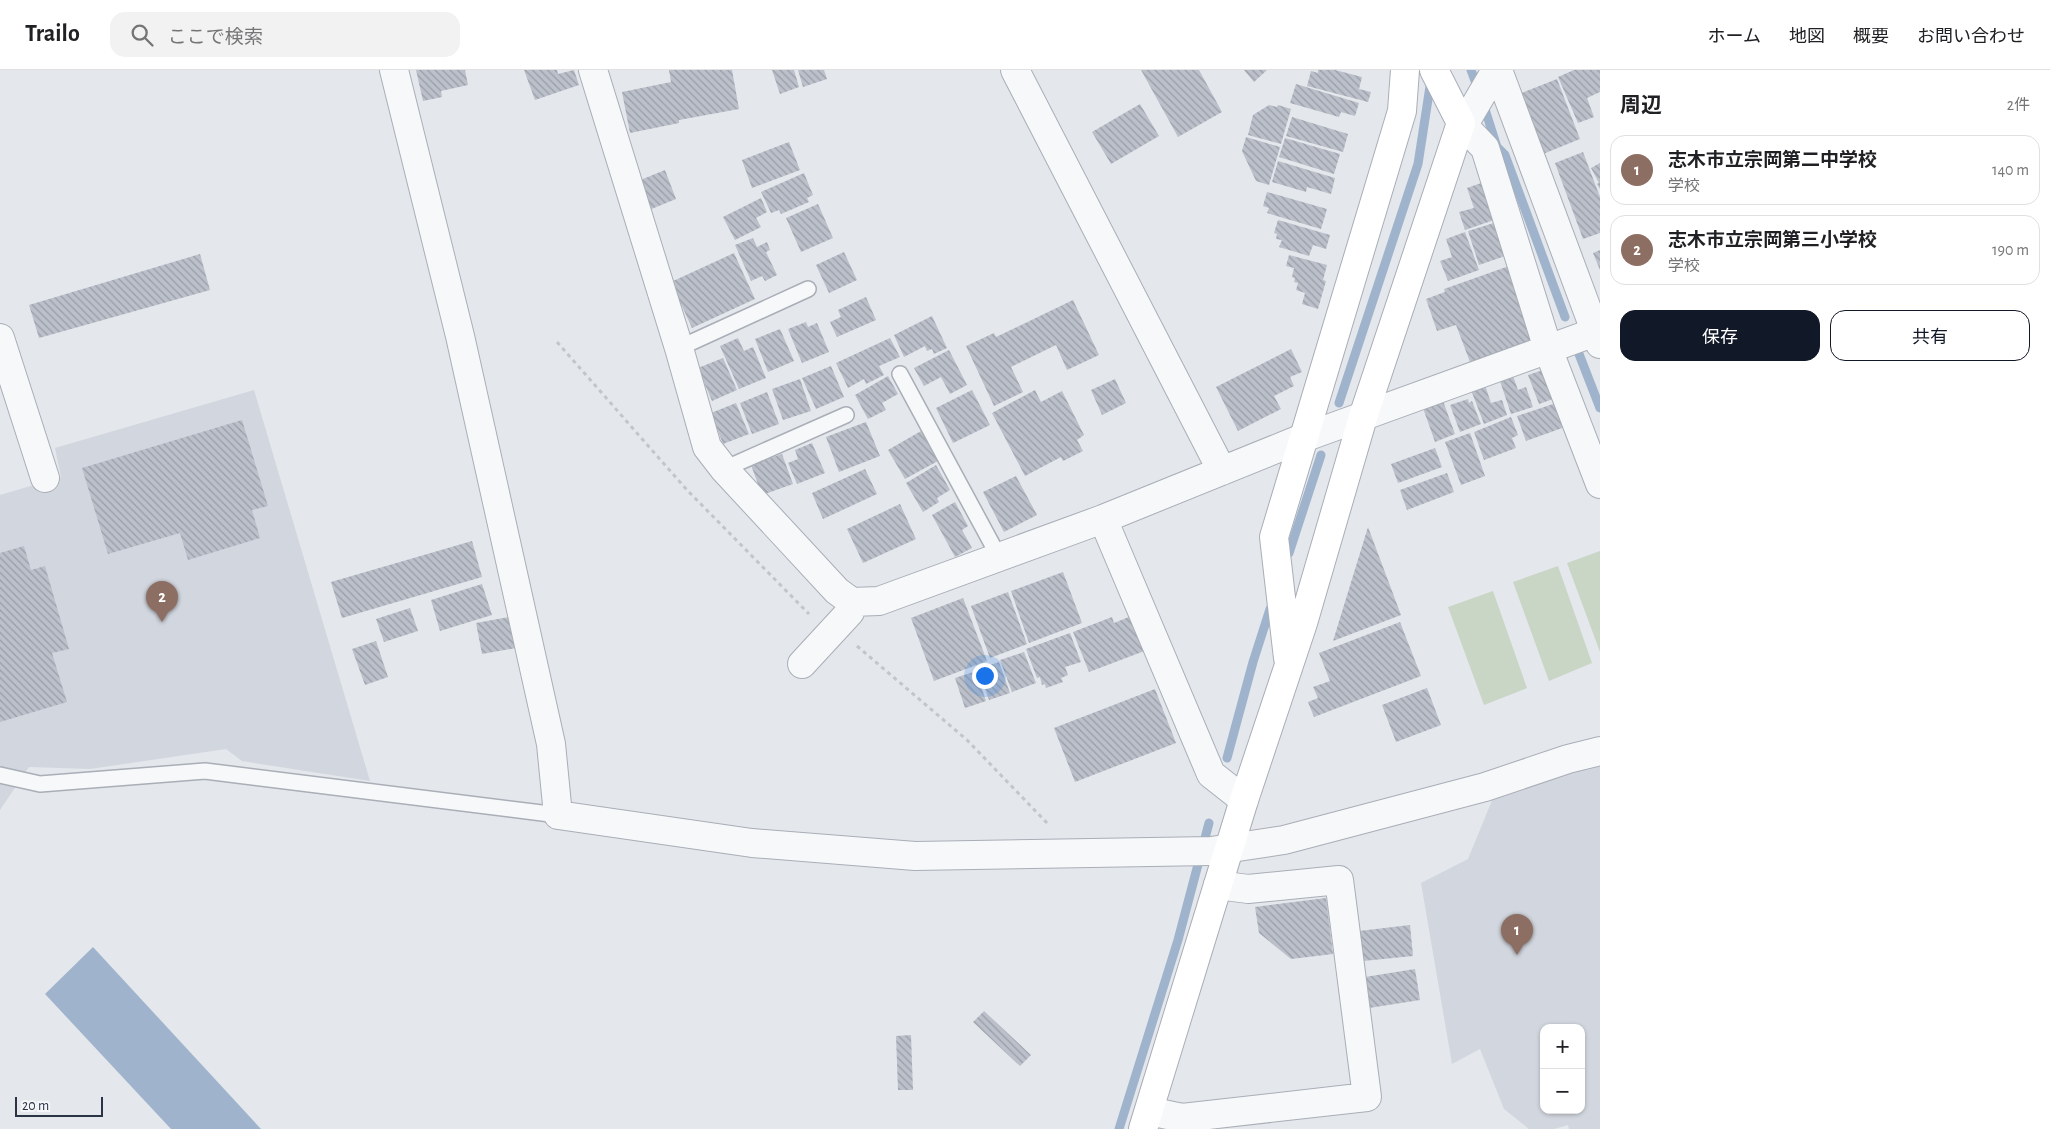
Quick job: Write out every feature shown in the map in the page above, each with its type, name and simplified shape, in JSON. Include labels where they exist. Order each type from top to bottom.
[{"type":"street","points":[[394,70],[460,336],[551,744],[558,816],[752,842],[915,856],[1212,851],[1284,840],[1485,787],[1568,759],[1600,751]]},
{"type":"street","points":[[593,70],[679,348],[706,448],[837,591],[852,602],[879,601],[1104,518],[1303,438],[1363,418],[1548,349],[1598,338],[1495,72]]},
{"type":"street","points":[[1015,70],[1222,471]]},
{"type":"street","points":[[1288,667],[1274,537],[1402,111],[1406,70]]},
{"type":"street","points":[[1434,70],[1485,148],[1548,349],[1600,484]]},
{"type":"street","points":[[1218,885],[1248,890],[1339,880],[1367,1097],[1182,1118],[1146,1120],[1218,885],[1212,851],[1244,800],[1288,667],[1363,418],[1465,120],[1495,72]]},
{"type":"street","points":[[0,338],[45,478]]},
{"type":"street","points":[[1104,518],[1211,774],[1244,800]]},
{"type":"street","points":[[802,664],[842,639],[852,602]]},
{"type":"lane","points":[[679,348],[808,289]]},
{"type":"lane","points":[[900,374],[999,557]]},
{"type":"lane","points":[[724,469],[846,415]]},
{"type":"lane","points":[[0,775],[40,784],[205,772],[558,816]]},
{"type":"path","points":[[557,342],[687,490],[779,585],[842,639],[967,740],[1076,854]]},
{"type":"shaded area","points":[[254,390],[370,781],[242,761],[226,749],[90,769],[29,767],[0,810],[0,495],[61,477],[55,448]]},
{"type":"shaded area","points":[[1600,763],[1600,1129],[1569,1129],[1568,1125],[1554,1129],[1529,1129],[1504,1109],[1480,1049],[1452,1064],[1421,883],[1468,859],[1493,798]]},
{"type":"green space","points":[[1600,551],[1600,652],[1567,563]]},
{"type":"green space","points":[[1558,566],[1592,663],[1549,681],[1513,582]]},
{"type":"green space","points":[[1493,591],[1527,688],[1484,705],[1448,607]]},
{"type":"water","points":[[93,947],[261,1129],[171,1129],[45,994]]},
{"type":"building","points":[[416,70],[465,70],[468,85],[441,91],[442,97],[423,101]]},
{"type":"building","points":[[524,70],[557,70],[558,74],[574,70],[579,85],[535,100]]},
{"type":"building","points":[[669,70],[732,70],[739,109],[679,120],[679,123],[630,133],[622,92],[671,82]]},
{"type":"building","points":[[772,70],[794,70],[799,87],[780,94]]},
{"type":"building","points":[[798,70],[824,70],[827,79],[803,87]]},
{"type":"building","points":[[1141,70],[1199,70],[1222,112],[1178,137]]},
{"type":"building","points":[[1244,70],[1267,70],[1254,82]]},
{"type":"building","points":[[1318,70],[1335,70],[1362,77],[1359,89],[1371,92],[1368,102],[1307,86],[1311,71],[1318,73]]},
{"type":"building","points":[[1574,70],[1600,70],[1600,92],[1587,98],[1594,117],[1578,123],[1558,77]]},
{"type":"building","points":[[1557,79],[1580,139],[1543,154],[1519,94]]},
{"type":"building","points":[[1296,84],[1359,103],[1355,116],[1341,112],[1339,117],[1290,103]]},
{"type":"building","points":[[1140,104],[1159,136],[1111,164],[1092,132]]},
{"type":"building","points":[[1269,105],[1277,107],[1278,105],[1291,109],[1281,144],[1248,135],[1253,115]]},
{"type":"building","points":[[1292,117],[1348,134],[1343,152],[1286,136]]},
{"type":"building","points":[[1246,137],[1280,147],[1269,185],[1256,181],[1242,151]]},
{"type":"building","points":[[1285,138],[1340,154],[1334,174],[1279,157]]},
{"type":"building","points":[[789,142],[800,170],[752,188],[742,160]]},
{"type":"building","points":[[1583,152],[1600,197],[1600,233],[1583,239],[1555,163]]},
{"type":"building","points":[[1278,161],[1335,178],[1331,194],[1307,187],[1306,192],[1272,182]]},
{"type":"building","points":[[1600,163],[1600,189],[1591,168]]},
{"type":"building","points":[[665,170],[676,199],[649,210],[638,181]]},
{"type":"building","points":[[804,173],[813,195],[807,198],[809,202],[781,214],[779,210],[771,213],[761,192]]},
{"type":"building","points":[[1484,182],[1497,219],[1465,230],[1459,212],[1474,208],[1467,188]]},
{"type":"building","points":[[1267,192],[1327,209],[1321,229],[1267,213],[1269,208],[1263,206]]},
{"type":"building","points":[[761,198],[767,212],[756,218],[761,227],[735,240],[723,217]]},
{"type":"building","points":[[818,204],[833,238],[801,252],[786,218]]},
{"type":"building","points":[[1278,220],[1330,235],[1326,249],[1313,245],[1309,256],[1279,247],[1282,240],[1276,239],[1277,234],[1274,233]]},
{"type":"building","points":[[1497,222],[1508,255],[1479,265],[1468,231]]},
{"type":"building","points":[[1465,232],[1479,270],[1448,281],[1440,261],[1452,257],[1446,239]]},
{"type":"building","points":[[753,238],[757,247],[767,242],[770,250],[766,252],[777,275],[765,281],[762,276],[751,281],[735,245]]},
{"type":"building","points":[[1600,250],[1600,270],[1593,253]]},
{"type":"building","points":[[844,252],[857,280],[829,293],[816,265]]},
{"type":"building","points":[[734,253],[755,299],[692,328],[671,282]]},
{"type":"building","points":[[200,254],[210,290],[39,338],[29,305]]},
{"type":"building","points":[[1289,255],[1327,265],[1323,280],[1326,281],[1318,309],[1302,304],[1305,293],[1296,290],[1298,283],[1294,282],[1295,278],[1292,277],[1294,268],[1286,266]]},
{"type":"building","points":[[1509,266],[1535,340],[1470,362],[1456,325],[1437,331],[1426,299],[1445,292],[1444,289]]},
{"type":"building","points":[[866,297],[876,320],[837,337],[830,322],[841,317],[838,310]]},
{"type":"building","points":[[1073,300],[1099,355],[1067,370],[1056,345],[1011,367],[1023,392],[994,406],[966,346],[994,333],[996,337]]},
{"type":"building","points":[[932,316],[947,348],[934,354],[932,349],[927,351],[925,346],[904,357],[894,335]]},
{"type":"building","points":[[806,322],[808,327],[817,323],[829,352],[802,363],[788,329]]},
{"type":"building","points":[[780,329],[794,361],[768,372],[755,339]]},
{"type":"building","points":[[738,338],[744,351],[753,347],[766,378],[739,389],[720,346]]},
{"type":"building","points":[[890,338],[900,357],[879,366],[884,375],[866,384],[864,379],[848,388],[836,363]]},
{"type":"building","points":[[1291,349],[1302,372],[1290,377],[1294,386],[1274,396],[1281,409],[1238,431],[1216,387]]},
{"type":"building","points":[[949,350],[967,385],[950,394],[941,377],[924,386],[914,368]]},
{"type":"building","points":[[723,358],[737,390],[712,401],[698,368]]},
{"type":"building","points":[[831,366],[844,397],[816,409],[802,378]]},
{"type":"building","points":[[1546,369],[1556,398],[1539,404],[1528,375]]},
{"type":"building","points":[[888,376],[898,394],[882,403],[886,410],[868,419],[855,395]]},
{"type":"building","points":[[1513,376],[1518,390],[1526,387],[1533,407],[1511,414],[1500,381]]},
{"type":"building","points":[[800,379],[811,411],[783,420],[772,389]]},
{"type":"building","points":[[1115,379],[1126,403],[1102,415],[1091,390]]},
{"type":"building","points":[[1485,385],[1491,403],[1502,400],[1507,415],[1484,424],[1471,390]]},
{"type":"building","points":[[972,390],[990,425],[953,443],[936,408]]},
{"type":"building","points":[[1035,390],[1041,402],[1062,391],[1084,435],[1077,440],[1083,451],[1063,461],[1061,457],[1025,476],[992,413]]},
{"type":"building","points":[[767,392],[779,424],[752,434],[740,403]]},
{"type":"building","points":[[1468,399],[1469,403],[1472,401],[1481,424],[1460,432],[1450,405]]},
{"type":"building","points":[[1443,401],[1455,434],[1435,442],[1423,408]]},
{"type":"building","points":[[736,403],[749,434],[723,444],[711,413]]},
{"type":"building","points":[[1556,403],[1565,427],[1526,441],[1517,416]]},
{"type":"building","points":[[1511,417],[1518,435],[1512,438],[1516,448],[1484,460],[1474,432]]},
{"type":"building","points":[[242,420],[268,506],[252,510],[260,538],[188,560],[180,533],[108,554],[82,468]]},
{"type":"building","points":[[866,422],[880,456],[839,472],[826,437]]},
{"type":"building","points":[[921,431],[938,461],[905,479],[888,450]]},
{"type":"building","points":[[1470,433],[1485,476],[1461,485],[1445,442]]},
{"type":"building","points":[[812,443],[825,473],[797,484],[788,463],[798,459],[795,450]]},
{"type":"building","points":[[1435,448],[1442,467],[1398,483],[1391,464]]},
{"type":"building","points":[[782,454],[793,484],[762,495],[751,465]]},
{"type":"building","points":[[936,465],[950,490],[937,498],[939,502],[923,512],[906,483]]},
{"type":"building","points":[[865,469],[877,494],[823,519],[812,493]]},
{"type":"building","points":[[1447,473],[1454,492],[1407,510],[1400,490]]},
{"type":"building","points":[[1016,476],[1037,515],[1004,532],[983,492]]},
{"type":"building","points":[[955,502],[968,526],[962,530],[972,548],[955,557],[932,515]]},
{"type":"building","points":[[900,504],[916,539],[863,563],[847,529]]},
{"type":"building","points":[[1368,527],[1401,615],[1333,641]]},
{"type":"building","points":[[472,541],[482,577],[342,618],[331,582]]},
{"type":"building","points":[[24,546],[31,570],[45,566],[69,649],[52,653],[67,702],[0,722],[0,553]]},
{"type":"building","points":[[1063,572],[1082,623],[1029,643],[1011,591]]},
{"type":"building","points":[[482,584],[492,615],[440,631],[431,600]]},
{"type":"building","points":[[1008,592],[1027,644],[990,658],[971,606]]},
{"type":"building","points":[[963,598],[987,661],[934,681],[911,618]]},
{"type":"building","points":[[410,608],[418,631],[384,642],[376,619]]},
{"type":"building","points":[[1141,612],[1155,647],[1089,672],[1073,632],[1112,617],[1114,623]]},
{"type":"building","points":[[509,617],[516,648],[482,654],[476,623]]},
{"type":"building","points":[[1400,622],[1421,676],[1314,717],[1308,702],[1318,698],[1313,687],[1330,681],[1319,653]]},
{"type":"building","points":[[1070,633],[1081,662],[1065,667],[1068,675],[1061,678],[1063,682],[1046,688],[1045,684],[1042,685],[1040,677],[1037,678],[1026,649]]},
{"type":"building","points":[[376,641],[388,677],[365,685],[352,649]]},
{"type":"building","points":[[1024,652],[1036,683],[1012,692],[1000,660]]},
{"type":"building","points":[[999,662],[1010,693],[989,700],[978,669]]},
{"type":"building","points":[[976,671],[986,701],[965,708],[955,678]]},
{"type":"building","points":[[1427,688],[1441,725],[1396,742],[1382,705]]},
{"type":"building","points":[[1155,689],[1176,743],[1075,782],[1054,728]]},
{"type":"building","points":[[1326,898],[1333,954],[1291,959],[1259,933],[1255,907]]},
{"type":"building","points":[[1410,925],[1413,956],[1363,961],[1359,931]]},
{"type":"building","points":[[1415,969],[1420,1000],[1369,1008],[1365,977]]},
{"type":"building","points":[[984,1011],[1031,1055],[1020,1066],[973,1022]]},
{"type":"building","points":[[911,1035],[913,1090],[898,1090],[896,1036]]},
{"type":"waterway","points":[[1471,70],[1478,89]]},
{"type":"waterway","points":[[1339,403],[1418,164],[1431,80]]},
{"type":"waterway","points":[[1483,103],[1497,147],[1505,155],[1565,317]]},
{"type":"waterway","points":[[1579,354],[1600,408]]},
{"type":"waterway","points":[[1289,553],[1321,455]]},
{"type":"waterway","points":[[1227,758],[1253,662],[1270,609]]},
{"type":"waterway","points":[[1119,1129],[1178,940],[1209,823]]},
{"type":"place","name":"志木市立宗岡第三小学校","points":[[162,622]]},
{"type":"place","name":"志木市立宗岡第二中学校","points":[[1517,955]]}]
